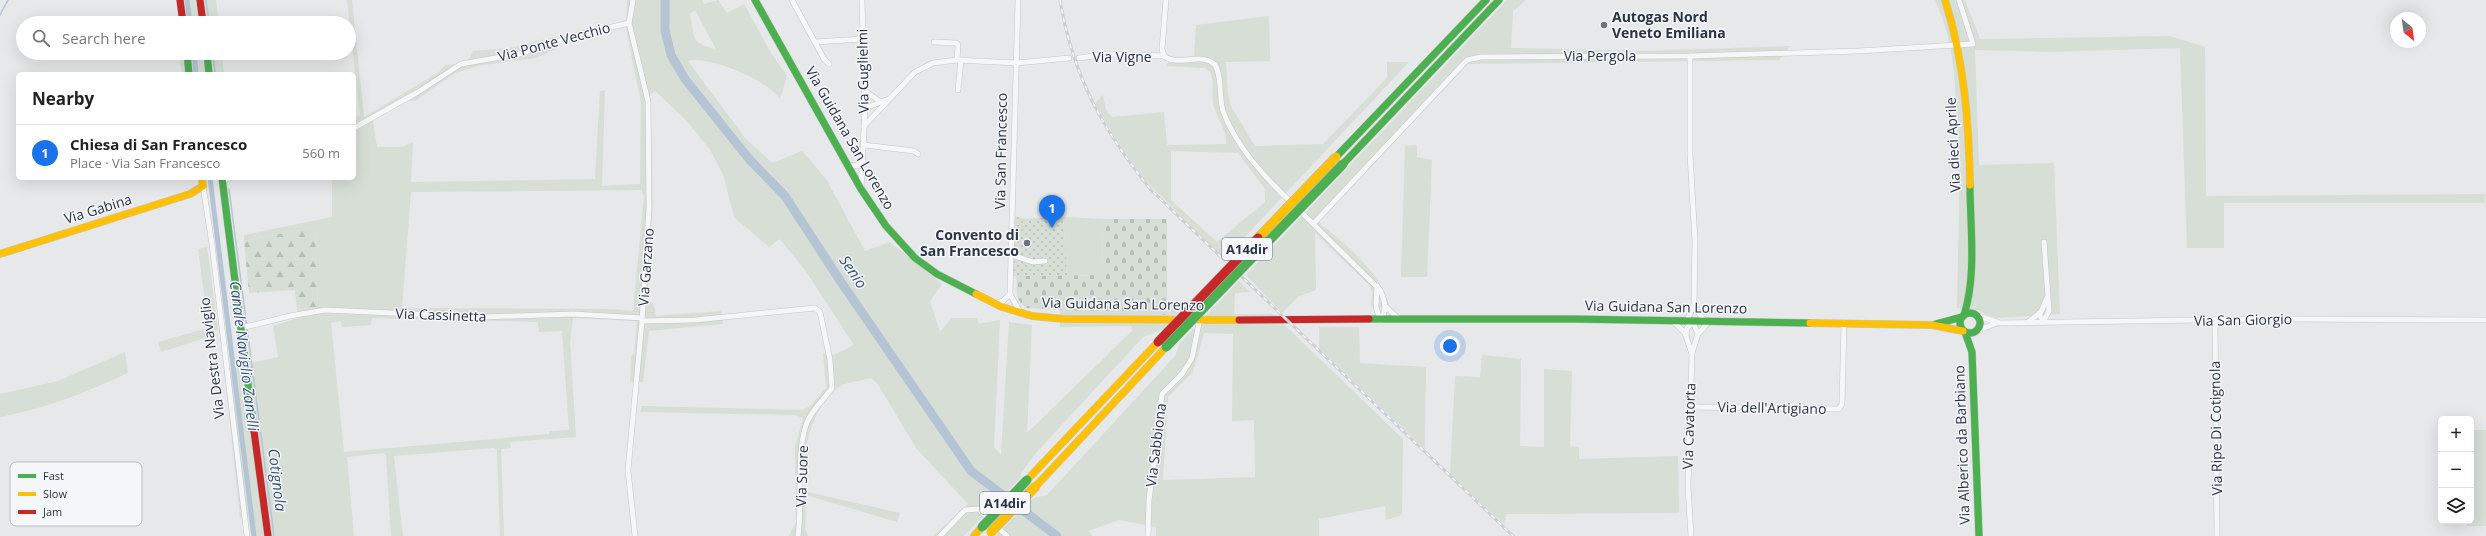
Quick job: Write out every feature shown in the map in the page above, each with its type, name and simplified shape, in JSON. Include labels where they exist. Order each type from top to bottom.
[{"type":"main road","points":[[180,0],[182,16]]},
{"type":"main road","points":[[200,0],[202,16]]},
{"type":"main road","name":"Via Guidana San Lorenzo","points":[[755,0],[861,189],[886,226],[915,258],[937,274],[995,304],[1032,316],[1064,319],[1200,318],[1361,320]]},
{"type":"main road","name":"A14dir","points":[[974,536],[1486,0]]},
{"type":"main road","name":"A14dir","points":[[990,534],[1499,0]]},
{"type":"main road","name":"Via dieci Aprile","points":[[1947,0],[1958,46],[1963,84],[1970,186],[1971,291],[1977,315]]},
{"type":"main road","points":[[188,60],[189,72]]},
{"type":"main road","points":[[208,60],[209,72]]},
{"type":"main road","points":[[225,180],[241,328],[268,536]]},
{"type":"main road","name":"Via Gabina","points":[[0,254],[190,194],[203,182]]},
{"type":"main road","name":"Via dieci Aprile","points":[[1963,316],[1971,291]]},
{"type":"main road","points":[[1970,313],[1977,315],[1981,323],[1978,331],[1971,334],[1932,325],[1970,313]]},
{"type":"main road","points":[[1963,316],[1960,326],[1964,332]]},
{"type":"main road","name":"Via Guidana San Lorenzo","points":[[1400,320],[1573,319],[1674,322],[1932,325]]},
{"type":"main road","points":[[1361,320],[1400,320]]},
{"type":"main road","name":"Via Alberico da Barbiano","points":[[1978,331],[1972,352],[1980,536]]},
{"type":"main road","name":"Via Alberico da Barbiano","points":[[1964,332],[1972,352]]},
{"type":"street","name":"Via Garzano","points":[[633,0],[629,23],[648,101],[649,208],[642,319],[628,470],[634,536]]},
{"type":"street","points":[[792,0],[815,42],[830,64]]},
{"type":"street","name":"Via Guglielmi","points":[[861,189],[865,108],[862,0]]},
{"type":"street","name":"Via San Francesco","points":[[1012,0],[1017,10]]},
{"type":"street","name":"Via San Francesco","points":[[1018,0],[1014,203],[1010,294],[1014,306],[1020,313]]},
{"type":"street","points":[[1164,56],[1162,49],[1166,0]]},
{"type":"street","name":"Via Pergola","points":[[1314,223],[1467,60],[1481,57],[1690,56],[1958,46],[1973,44],[1959,0]]},
{"type":"street","name":"Via Ponte Vecchio","points":[[356,127],[418,92],[461,64],[519,54],[578,35],[629,23]]},
{"type":"street","points":[[815,42],[862,39]]},
{"type":"street","points":[[934,42],[956,43],[958,45],[958,90]]},
{"type":"street","name":"Via Vigne","points":[[1079,58],[1108,54],[1164,56],[1170,59],[1202,60],[1213,64],[1218,71],[1220,102],[1233,131],[1263,175],[1377,286]]},
{"type":"street","points":[[1686,336],[1694,306],[1695,241],[1690,154],[1690,56]]},
{"type":"street","points":[[864,126],[920,69],[933,63],[959,60],[1017,63],[1069,58]]},
{"type":"street","points":[[864,90],[879,101]]},
{"type":"street","points":[[865,108],[891,97]]},
{"type":"street","points":[[865,108],[873,111],[881,108]]},
{"type":"street","points":[[864,145],[914,151],[918,154]]},
{"type":"street","points":[[847,165],[857,166],[863,154]]},
{"type":"street","name":"Via Destra Naviglio","points":[[203,182],[213,252],[247,536]]},
{"type":"street","points":[[2044,242],[2049,311],[2050,316],[2058,322]]},
{"type":"street","points":[[1012,254],[1033,262],[1045,261]]},
{"type":"street","points":[[1377,286],[1385,306],[1400,320]]},
{"type":"street","points":[[1377,286],[1376,307],[1380,320]]},
{"type":"street","points":[[995,304],[1003,302],[1010,294]]},
{"type":"street","points":[[2026,322],[2040,313],[2047,297]]},
{"type":"street","points":[[1380,320],[1383,316],[1385,306]]},
{"type":"street","points":[[1692,354],[1698,334],[1707,322],[1694,306]]},
{"type":"street","points":[[1361,320],[1373,313],[1376,307]]},
{"type":"street","name":"Via Cassinetta","points":[[241,328],[325,310],[483,317],[573,314],[642,319],[695,320],[815,308]]},
{"type":"street","name":"Via Suore","points":[[798,536],[801,517],[801,452],[808,420],[832,388],[830,360],[820,312],[815,308]]},
{"type":"street","points":[[2043,322],[2049,311]]},
{"type":"street","points":[[2040,313],[2043,322]]},
{"type":"street","name":"Via San Giorgio","points":[[1977,315],[2000,323]]},
{"type":"street","name":"Via Sabbiona","points":[[1148,536],[1149,500],[1162,394],[1182,374],[1192,358],[1200,318]]},
{"type":"street","name":"Via Ripe Di Cotignola","points":[[2215,320],[2217,536]]},
{"type":"street","name":"Via San Giorgio","points":[[1978,331],[2000,323],[2026,322],[2486,320]]},
{"type":"street","name":"Via Cavatorta","points":[[1674,322],[1686,336],[1692,354],[1689,407],[1688,486],[1691,536]]},
{"type":"street","points":[[1689,322],[1698,334]]},
{"type":"street","name":"Via dell'Artigiano","points":[[1689,407],[1840,409],[1842,404],[1844,323]]},
{"type":"street","points":[[940,536],[965,510],[978,509],[1007,536]]},
{"type":"green space","points":[[177,0],[216,0],[218,16],[179,16]]},
{"type":"green space","points":[[347,0],[352,0],[354,16],[349,16]]},
{"type":"green space","points":[[627,0],[702,0],[704,4],[718,0],[727,13],[744,4],[771,53],[787,76],[780,99],[774,92],[752,77],[738,71],[709,62],[697,60],[688,61],[745,138],[772,163],[802,151],[826,179],[865,251],[890,242],[942,284],[930,301],[940,332],[952,318],[977,318],[979,324],[1000,320],[994,447],[1001,455],[1009,322],[1032,325],[1027,433],[1133,330],[1131,326],[1060,327],[1060,309],[1167,315],[1167,306],[1184,305],[1164,329],[1143,337],[1036,453],[1021,473],[1021,477],[964,536],[933,536],[968,504],[917,449],[877,383],[871,378],[848,383],[839,387],[827,399],[813,423],[806,450],[803,491],[900,513],[897,522],[806,495],[805,529],[808,536],[789,536],[796,522],[795,447],[803,418],[795,415],[640,412],[642,406],[802,410],[810,406],[826,388],[823,353],[834,355],[854,345],[805,270],[780,239],[769,247],[734,217],[723,174],[710,150],[686,120],[655,91],[650,94],[653,203],[647,301],[653,303],[656,316],[721,311],[723,324],[649,331],[643,382],[630,382],[631,356],[634,354],[637,321],[573,318],[570,342],[576,437],[510,442],[511,448],[501,449],[504,536],[500,536],[497,450],[494,448],[394,456],[403,536],[391,536],[386,455],[383,453],[347,457],[354,536],[251,536],[248,517],[240,518],[224,369],[278,357],[273,326],[298,318],[297,310],[318,307],[315,227],[244,241],[244,235],[332,217],[332,180],[356,180],[356,117],[360,115],[354,60],[356,60],[356,39],[364,117],[439,72],[445,65],[467,64],[473,51],[509,48],[554,37],[557,48],[536,58],[478,66],[455,73],[415,101],[401,99],[372,116],[377,147],[402,147],[413,142],[411,182],[595,179],[600,91],[605,90],[602,186],[640,184],[641,103],[626,29]],"holes":[[[695,10],[716,49],[702,45],[695,39],[690,14]],[[642,190],[644,197],[633,311],[612,309],[402,308],[411,192]],[[372,318],[538,322],[539,332],[562,331],[569,430],[549,431],[549,434],[344,452],[331,323],[341,321],[342,327],[371,325]]]},
{"type":"green space","points":[[1507,0],[1526,0],[1513,11],[1511,48],[1645,51],[1790,46],[1779,60],[1468,64],[1320,221],[1321,225],[1342,241],[1372,273],[1380,284],[1390,308],[1371,307],[1372,293],[1370,286],[1315,233],[1316,290],[1299,296],[1282,313],[1246,275]]},
{"type":"green space","points":[[1935,0],[1965,0],[1980,39],[2170,36],[2205,47],[2206,196],[2485,194],[2485,203],[2224,203],[2224,248],[2187,248],[2180,48],[2049,52],[1975,50],[1979,165],[2054,163],[2060,314],[1997,318],[1986,315],[1979,310],[1957,308],[1959,164],[1955,86],[1950,43]]},
{"type":"green space","points":[[1269,16],[1270,61],[1226,62],[1228,95],[1231,106],[1255,146],[1323,144],[1387,78],[1387,62],[1409,62],[1224,259],[1145,180],[1117,141],[1095,103],[1103,95],[1106,110],[1112,117],[1164,112],[1167,145],[1226,144],[1225,133],[1213,103],[1212,79],[1210,72],[1205,68],[1167,66],[1169,57],[1194,57],[1196,25]],"holes":[[[1171,151],[1238,153],[1265,189],[1265,202],[1217,242],[1171,200]]]},
{"type":"green space","points":[[179,60],[223,60],[224,72],[182,72]]},
{"type":"green space","points":[[1417,145],[1417,157],[1432,160],[1427,277],[1401,277],[1405,146]]},
{"type":"green space","points":[[1013,216],[1027,219],[1063,217],[1067,275],[1011,276]]},
{"type":"green space","points":[[1063,217],[1102,219],[1103,275],[1067,275]]},
{"type":"green space","points":[[1102,219],[1167,219],[1167,315],[1027,308],[1023,305],[1017,294],[1017,276],[1103,275]]},
{"type":"green space","points":[[315,227],[318,307],[297,310],[295,290],[249,293],[244,241]]},
{"type":"green space","points":[[207,247],[218,329],[208,337],[161,352],[158,342],[204,329],[208,323],[198,249]]},
{"type":"green space","points":[[1239,281],[1250,292],[1235,293],[1234,314],[1273,314],[1403,439],[1402,515],[1386,520],[1385,506],[1319,519],[1319,536],[1156,536],[1156,527],[1119,520],[1088,531],[1093,536],[995,536],[1033,498],[1047,495],[1175,356],[1180,343]],"holes":[[[1204,333],[1233,334],[1232,421],[1254,420],[1255,477],[1163,480],[1168,397],[1193,372]]]},
{"type":"green space","points":[[1319,327],[1359,327],[1360,363],[1426,367],[1425,449],[1319,348]]},
{"type":"green space","points":[[125,352],[128,373],[97,387],[49,405],[0,417],[0,394],[58,381]]},
{"type":"green space","points":[[1482,355],[1521,359],[1520,446],[1544,447],[1544,369],[1572,371],[1570,446],[1579,447],[1579,459],[1678,456],[1679,513],[1506,514],[1505,525],[1450,474],[1455,376],[1480,377]]},
{"type":"green space","points":[[2474,430],[2486,430],[2486,526],[2467,526],[2467,524],[2474,524]]},
{"type":"waterway","points":[[0,15],[8,0]]},
{"type":"waterway","name":"Canale Naviglio Zanelli","points":[[187,0],[189,16]]},
{"type":"waterway","name":"Cotignola","points":[[206,0],[208,16]]},
{"type":"waterway","name":"Senio","points":[[665,0],[665,30],[671,55],[685,79],[749,159],[785,196],[841,282],[971,471],[1057,536]]},
{"type":"waterway","name":"Canale Naviglio Zanelli","points":[[195,60],[196,72]]},
{"type":"waterway","name":"Cotignola","points":[[214,60],[215,72]]},
{"type":"waterway","name":"Canale Naviglio Zanelli","points":[[210,180],[254,536]]},
{"type":"waterway","name":"Cotignola","points":[[229,189],[274,536]]},
{"type":"railway","points":[[1060,0],[1073,54],[1092,101],[1118,146],[1151,190],[1513,536]]},
{"type":"traffic: fast","points":[[755,0],[861,189],[886,226],[915,258],[937,274],[976,294]]},
{"type":"traffic: fast","points":[[1336,157],[1486,0]]},
{"type":"traffic: fast","points":[[1343,164],[1499,0]]},
{"type":"traffic: fast","points":[[188,60],[189,72]]},
{"type":"traffic: fast","points":[[208,60],[209,72]]},
{"type":"traffic: fast","points":[[1166,347],[1343,164]]},
{"type":"traffic: fast","points":[[222,180],[254,431]]},
{"type":"traffic: fast","points":[[1964,315],[1968,299],[1972,267],[1970,185]]},
{"type":"traffic: fast","points":[[1966,313],[1974,313],[1980,319],[1980,323],[1980,327],[1974,333],[1966,333],[1960,327],[1960,319],[1966,313]]},
{"type":"traffic: fast","points":[[1936,324],[1962,317]]},
{"type":"traffic: fast","points":[[1369,319],[1573,319],[1810,323]]},
{"type":"traffic: fast","points":[[1965,332],[1972,352],[1979,536]]},
{"type":"traffic: fast","points":[[982,527],[1027,480]]},
{"type":"traffic: slow","points":[[1945,0],[1957,45],[1961,68],[1967,115],[1970,185]]},
{"type":"traffic: slow","points":[[1258,238],[1336,157]]},
{"type":"traffic: slow","points":[[0,254],[190,194],[203,186],[202,180]]},
{"type":"traffic: slow","points":[[976,294],[1002,307],[1032,316],[1064,319],[1239,320]]},
{"type":"traffic: slow","points":[[1810,323],[1932,325],[1963,331]]},
{"type":"traffic: slow","points":[[1027,480],[1158,342]]},
{"type":"traffic: slow","points":[[1036,486],[1166,347]]},
{"type":"traffic: slow","points":[[991,532],[1036,486]]},
{"type":"traffic: slow","points":[[974,536],[982,527]]},
{"type":"traffic: jam","points":[[180,0],[182,16]]},
{"type":"traffic: jam","points":[[200,0],[202,16]]},
{"type":"traffic: jam","points":[[1158,342],[1258,238]]},
{"type":"traffic: jam","points":[[1239,320],[1369,319]]},
{"type":"traffic: jam","points":[[254,431],[268,536]]},
{"type":"place","name":"Autogas Nord Veneto Emiliana","points":[[1604,25]]},
{"type":"place","name":"Chiesa di San Francesco","points":[[1052,228]]},
{"type":"place","name":"Convento di San Francesco","points":[[1027,243]]}]
